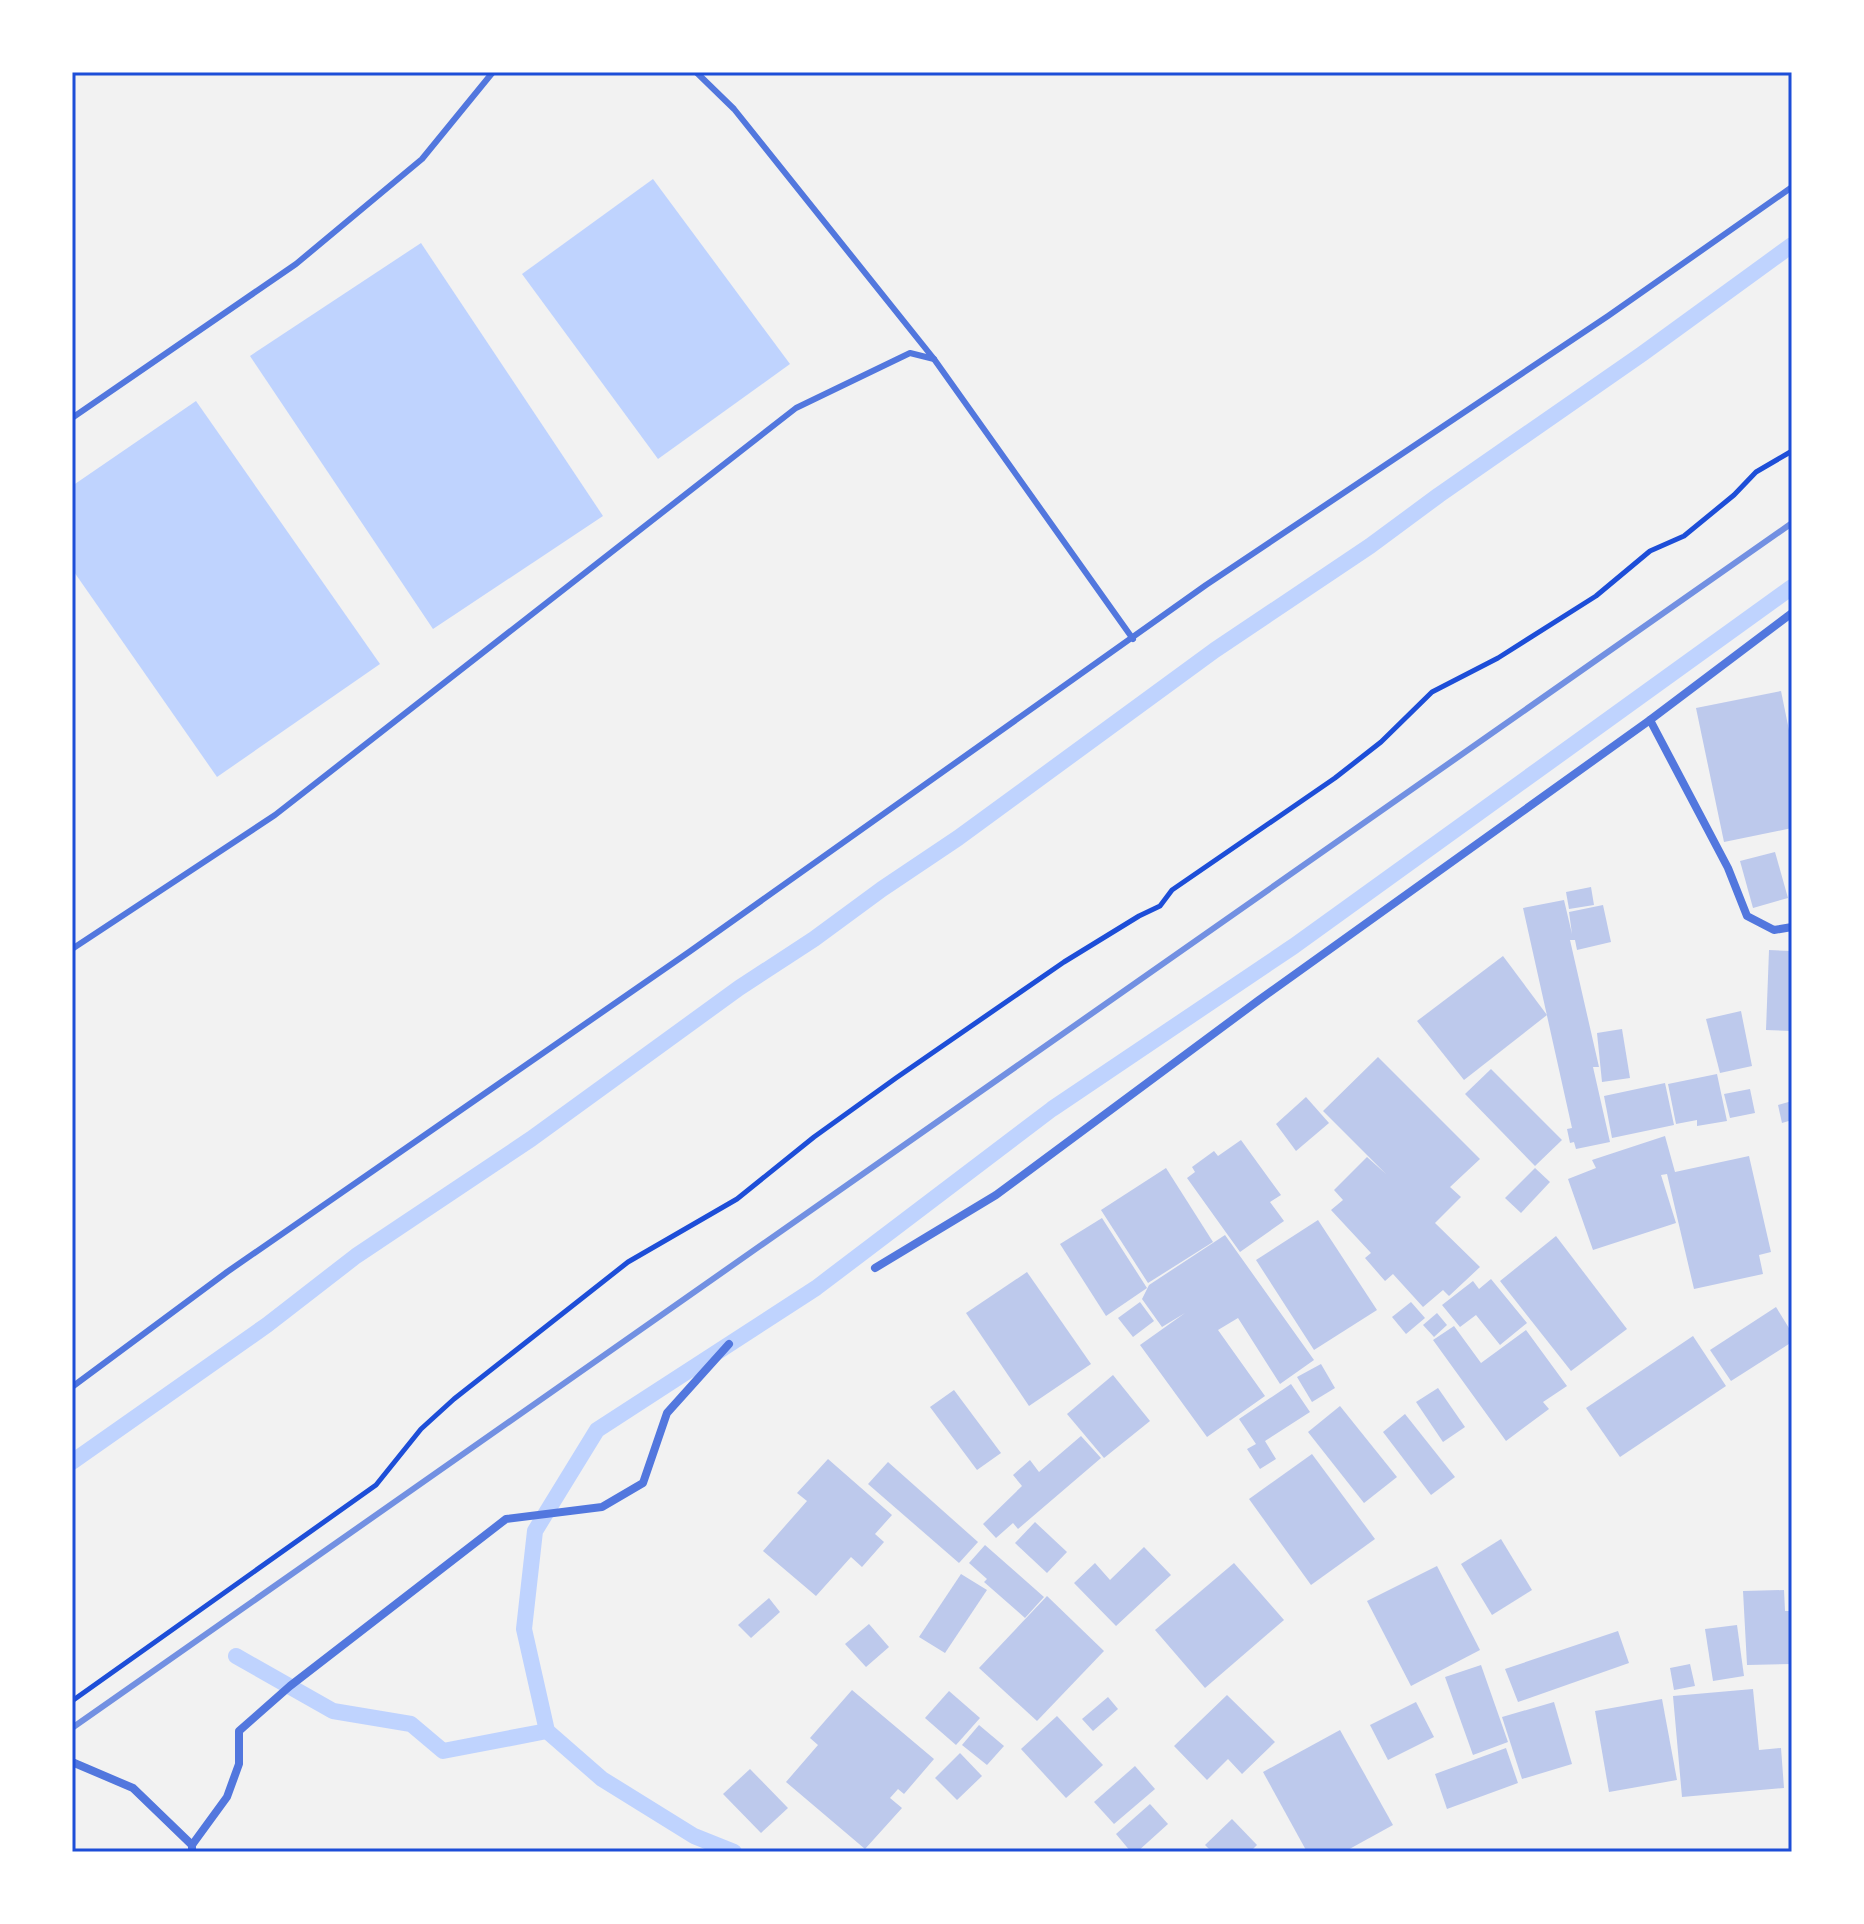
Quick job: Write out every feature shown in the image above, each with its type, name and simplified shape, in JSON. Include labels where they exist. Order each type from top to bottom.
[{"type":"street","points":[[875,1268],[996,1195],[1259,1000],[1650,720],[1792,613]]},
{"type":"street","points":[[1650,720],[1728,868],[1747,916],[1774,930],[1792,927]]},
{"type":"street","points":[[72,1762],[133,1788],[192,1849],[227,1797],[239,1764],[239,1731],[290,1686],[506,1519],[602,1507],[643,1483],[667,1413],[729,1344]]},
{"type":"lane","points":[[72,418],[296,264],[422,159],[493,72]]},
{"type":"lane","points":[[696,72],[734,109],[934,359],[1133,639]]},
{"type":"lane","points":[[72,1387],[227,1272],[677,961],[1206,585],[1608,316],[1792,187]]},
{"type":"lane","points":[[72,949],[275,815],[796,408],[910,353],[934,359]]},
{"type":"path","points":[[72,1701],[376,1485],[421,1429],[454,1399],[628,1262],[737,1199],[814,1137],[896,1078],[1064,962],[1160,906],[1172,890],[1335,778],[1381,742],[1432,692],[1498,658],[1596,596],[1650,551],[1684,536],[1734,495],[1756,472],[1792,451]]},
{"type":"water","points":[[653,179],[790,364],[658,459],[522,274]]},
{"type":"water","points":[[421,243],[603,516],[433,629],[250,356]]},
{"type":"water","points":[[196,401],[380,664],[217,777],[72,569],[72,486]]},
{"type":"building","points":[[1781,691],[1792,745],[1792,828],[1724,842],[1696,708]]},
{"type":"building","points":[[1775,852],[1788,898],[1753,908],[1740,861]]},
{"type":"building","points":[[1591,887],[1594,905],[1569,909],[1566,892]]},
{"type":"building","points":[[1564,900],[1572,934],[1569,912],[1603,905],[1611,942],[1577,950],[1575,940],[1570,940],[1599,1067],[1593,1067],[1610,1142],[1576,1149],[1574,1142],[1570,1143],[1567,1129],[1572,1128],[1523,908]]},
{"type":"building","points":[[1769,950],[1792,951],[1792,1031],[1766,1030]]},
{"type":"building","points":[[1503,956],[1547,1015],[1464,1080],[1417,1021]]},
{"type":"building","points":[[1741,1011],[1752,1066],[1720,1073],[1706,1019]]},
{"type":"building","points":[[1622,1029],[1630,1078],[1602,1082],[1597,1033]]},
{"type":"building","points":[[1378,1057],[1480,1159],[1450,1187],[1461,1197],[1435,1223],[1480,1267],[1449,1296],[1443,1290],[1423,1307],[1393,1274],[1385,1281],[1365,1258],[1371,1253],[1331,1210],[1343,1200],[1334,1190],[1367,1157],[1386,1174],[1323,1111]]},
{"type":"building","points":[[1491,1069],[1562,1140],[1535,1166],[1465,1094]]},
{"type":"building","points":[[1717,1074],[1727,1121],[1697,1126],[1697,1120],[1676,1124],[1668,1084]]},
{"type":"building","points":[[1665,1083],[1674,1125],[1612,1138],[1604,1096]]},
{"type":"building","points":[[1750,1089],[1755,1113],[1730,1118],[1724,1094]]},
{"type":"building","points":[[1306,1097],[1329,1123],[1296,1151],[1276,1124]]},
{"type":"building","points":[[1792,1101],[1792,1120],[1782,1123],[1778,1105]]},
{"type":"building","points":[[1665,1136],[1675,1172],[1749,1156],[1771,1252],[1759,1255],[1763,1274],[1694,1289],[1667,1174],[1661,1175],[1676,1223],[1593,1250],[1568,1179],[1596,1168],[1592,1160]]},
{"type":"building","points":[[1241,1140],[1281,1195],[1270,1202],[1284,1221],[1240,1252],[1187,1178],[1195,1172],[1192,1167],[1214,1151],[1218,1156]]},
{"type":"building","points":[[1166,1168],[1213,1242],[1148,1283],[1101,1210]]},
{"type":"building","points":[[1535,1168],[1550,1182],[1521,1213],[1505,1198]]},
{"type":"building","points":[[1102,1218],[1147,1288],[1106,1316],[1060,1244]]},
{"type":"building","points":[[1318,1220],[1377,1310],[1314,1350],[1256,1260]]},
{"type":"building","points":[[1225,1235],[1314,1360],[1280,1384],[1238,1318],[1218,1330],[1265,1396],[1207,1437],[1140,1345],[1185,1313],[1162,1327],[1142,1299],[1149,1285]]},
{"type":"building","points":[[1556,1236],[1627,1329],[1571,1371],[1500,1281]]},
{"type":"building","points":[[1027,1272],[1091,1364],[1029,1406],[966,1313]]},
{"type":"building","points":[[1491,1279],[1527,1323],[1500,1345],[1476,1315],[1460,1327],[1442,1305],[1473,1281],[1479,1289]]},
{"type":"building","points":[[1140,1302],[1154,1321],[1133,1337],[1118,1318]]},
{"type":"building","points":[[1411,1302],[1425,1318],[1406,1334],[1392,1317]]},
{"type":"building","points":[[1776,1307],[1792,1333],[1792,1342],[1731,1381],[1710,1350]]},
{"type":"building","points":[[1437,1313],[1447,1325],[1434,1337],[1423,1325]]},
{"type":"building","points":[[1454,1326],[1481,1363],[1526,1330],[1567,1386],[1543,1402],[1549,1409],[1506,1441],[1433,1340]]},
{"type":"building","points":[[1693,1336],[1726,1386],[1620,1457],[1586,1408]]},
{"type":"building","points":[[1321,1364],[1335,1388],[1312,1402],[1297,1377]]},
{"type":"building","points":[[1113,1375],[1150,1421],[1104,1458],[1067,1414]]},
{"type":"building","points":[[1291,1384],[1310,1412],[1265,1441],[1276,1459],[1260,1469],[1247,1449],[1256,1444],[1239,1419]]},
{"type":"building","points":[[1438,1388],[1465,1427],[1443,1442],[1416,1402]]},
{"type":"building","points":[[954,1390],[1001,1453],[977,1470],[930,1407]]},
{"type":"building","points":[[1340,1406],[1397,1477],[1364,1503],[1308,1432]]},
{"type":"building","points":[[1405,1414],[1455,1477],[1431,1495],[1383,1432]]},
{"type":"building","points":[[1081,1436],[1101,1458],[1018,1529],[1013,1523],[996,1538],[983,1524],[1022,1486],[1013,1475],[1030,1460],[1039,1472]]},
{"type":"building","points":[[1312,1454],[1375,1539],[1311,1585],[1249,1499]]},
{"type":"building","points":[[828,1459],[892,1515],[875,1534],[884,1542],[862,1567],[851,1557],[816,1596],[763,1551],[807,1501],[797,1493]]},
{"type":"building","points":[[888,1462],[978,1542],[959,1563],[868,1484]]},
{"type":"building","points":[[1035,1522],[1067,1552],[1047,1573],[1015,1543]]},
{"type":"building","points":[[1501,1539],[1532,1590],[1492,1615],[1461,1564]]},
{"type":"building","points":[[985,1545],[1044,1597],[1025,1618],[984,1582],[987,1579],[969,1563]]},
{"type":"building","points":[[1144,1547],[1171,1575],[1116,1626],[1074,1583],[1095,1563],[1110,1580]]},
{"type":"building","points":[[1234,1563],[1284,1620],[1205,1688],[1155,1630]]},
{"type":"building","points":[[1437,1566],[1480,1650],[1411,1686],[1367,1601]]},
{"type":"building","points":[[961,1574],[987,1590],[945,1653],[919,1637]]},
{"type":"building","points":[[1784,1590],[1785,1611],[1792,1611],[1792,1664],[1747,1665],[1743,1591]]},
{"type":"building","points":[[1047,1596],[1104,1651],[1037,1721],[979,1668]]},
{"type":"building","points":[[769,1598],[780,1612],[751,1638],[738,1625]]},
{"type":"building","points":[[869,1624],[889,1647],[866,1667],[845,1644]]},
{"type":"building","points":[[1737,1625],[1744,1676],[1713,1681],[1705,1629]]},
{"type":"building","points":[[1618,1631],[1629,1663],[1518,1702],[1505,1669]]},
{"type":"building","points":[[1690,1664],[1695,1686],[1674,1690],[1670,1668]]},
{"type":"building","points":[[1481,1665],[1508,1742],[1473,1755],[1445,1677]]},
{"type":"building","points":[[1753,1689],[1759,1750],[1781,1748],[1784,1788],[1682,1797],[1673,1696]]},
{"type":"building","points":[[852,1690],[934,1759],[904,1794],[898,1789],[890,1798],[902,1808],[865,1849],[786,1782],[818,1745],[810,1738]]},
{"type":"building","points":[[949,1691],[980,1718],[956,1745],[925,1718]]},
{"type":"building","points":[[1227,1695],[1275,1742],[1242,1774],[1228,1759],[1207,1780],[1174,1746]]},
{"type":"building","points":[[1108,1697],[1118,1709],[1093,1731],[1082,1719]]},
{"type":"building","points":[[1662,1699],[1677,1780],[1609,1792],[1595,1711]]},
{"type":"building","points":[[1416,1702],[1434,1737],[1388,1760],[1370,1725]]},
{"type":"building","points":[[1554,1702],[1572,1764],[1522,1779],[1502,1717]]},
{"type":"building","points":[[1057,1716],[1103,1765],[1066,1798],[1021,1749]]},
{"type":"building","points":[[979,1725],[1004,1746],[987,1765],[962,1745]]},
{"type":"building","points":[[1340,1730],[1393,1825],[1344,1852],[1307,1852],[1263,1772]]},
{"type":"building","points":[[1506,1748],[1518,1783],[1447,1809],[1435,1774]]},
{"type":"building","points":[[960,1753],[982,1776],[957,1800],[935,1778]]},
{"type":"building","points":[[1135,1766],[1155,1789],[1114,1824],[1094,1802]]},
{"type":"building","points":[[750,1769],[788,1808],[761,1833],[723,1794]]},
{"type":"building","points":[[1150,1804],[1168,1824],[1137,1852],[1131,1852],[1116,1834]]},
{"type":"building","points":[[1232,1819],[1257,1845],[1250,1852],[1212,1852],[1205,1845]]},
{"type":"waterway","points":[[72,1462],[267,1325],[356,1256],[531,1139],[739,988],[958,838],[1215,650],[1370,546],[1792,245]]},
{"type":"waterway","points":[[734,1852],[694,1836],[602,1779],[547,1731],[524,1629],[535,1531],[597,1430],[816,1288],[1052,1109],[1294,946],[1792,587]]},
{"type":"waterway","points":[[236,1656],[333,1711],[411,1724],[443,1751],[547,1731]]},
{"type":"railway","points":[[72,1728],[1792,523]]}]
